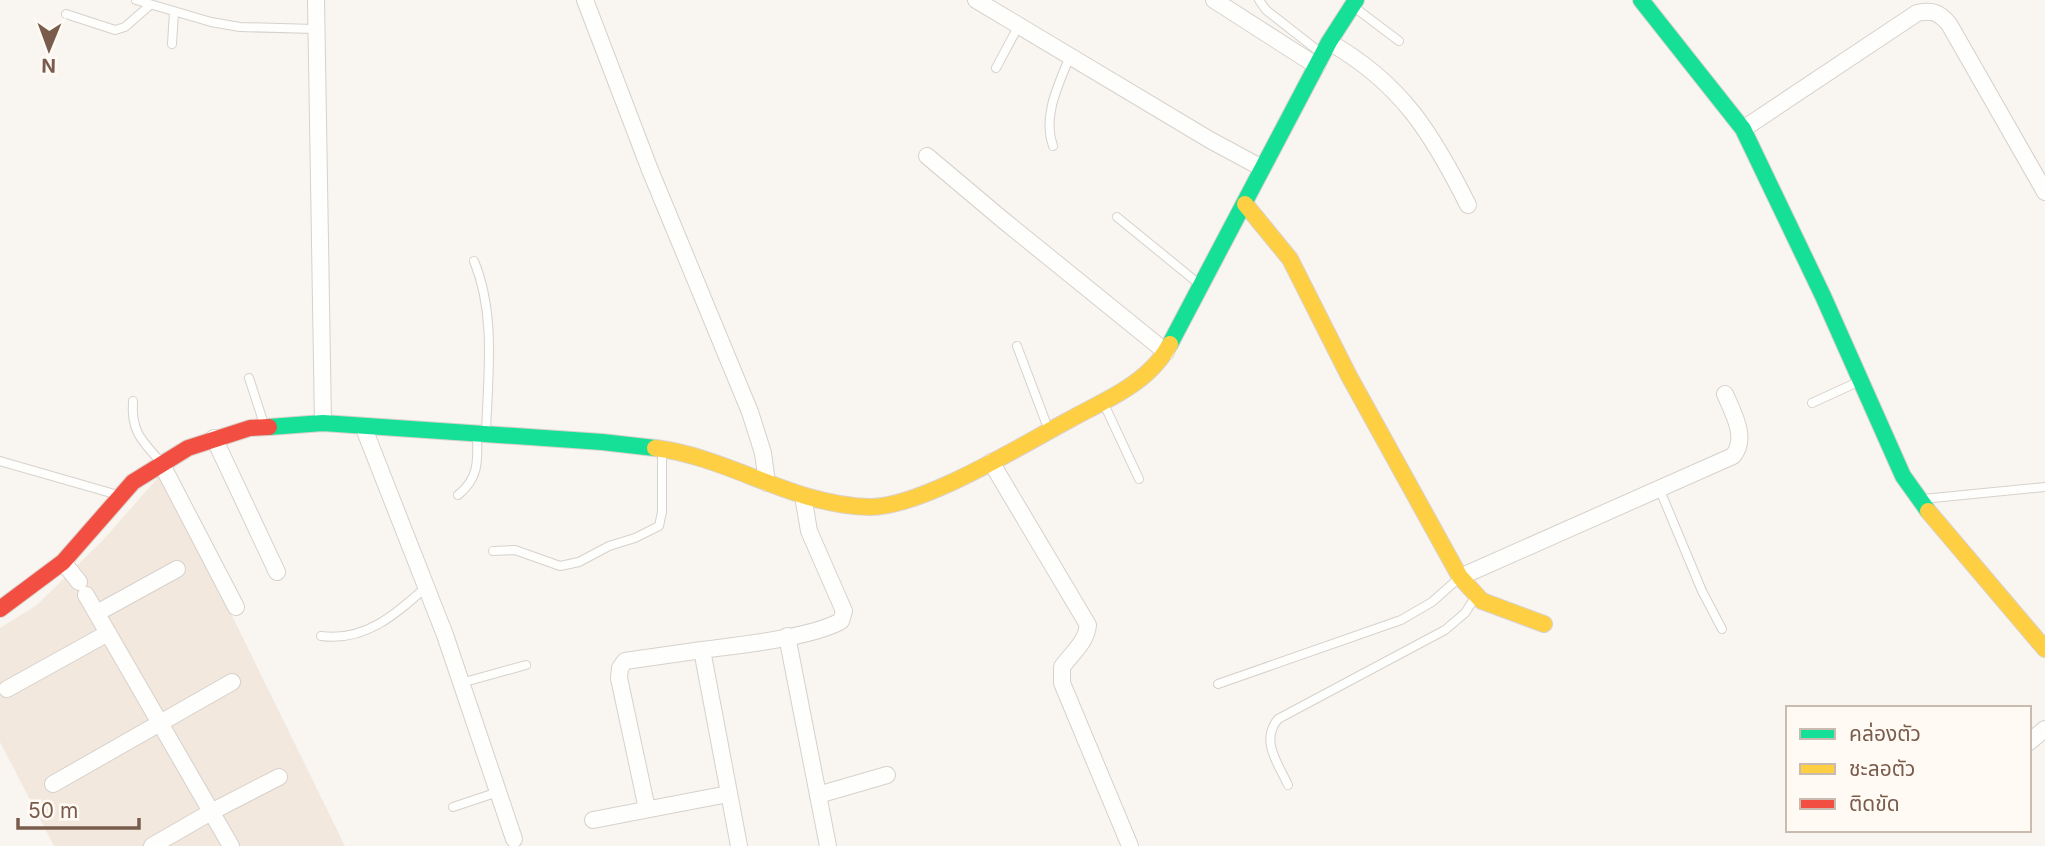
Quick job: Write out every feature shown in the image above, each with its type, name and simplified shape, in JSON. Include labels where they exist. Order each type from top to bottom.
[{"type":"street","points":[[316,0],[323,423]]},
{"type":"street","points":[[584,0],[650,170],[750,412],[763,453],[766,483]]},
{"type":"street","points":[[976,0],[1209,140],[1262,168]]},
{"type":"street","points":[[1214,0],[1323,54],[1378,74],[1414,115],[1448,165],[1468,205]]},
{"type":"street","points":[[1641,0],[1743,129],[1823,296],[1903,476],[1938,525],[2045,649]]},
{"type":"street","points":[[0,609],[63,562],[133,482],[160,463],[214,438],[265,426],[323,423],[602,442],[662,449],[817,500],[871,507],[901,502],[928,492],[1103,401],[1146,374],[1166,352],[1323,54],[1354,3]]},
{"type":"street","points":[[1743,129],[1917,13],[1929,11],[1940,14],[1949,24],[2045,192]]},
{"type":"street","points":[[927,156],[1166,352]]},
{"type":"street","points":[[1245,204],[1270,232],[1296,269],[1349,376],[1461,577],[1476,596],[1493,607],[1544,624]]},
{"type":"street","points":[[1461,577],[1734,456],[1740,449],[1740,434],[1725,394]]},
{"type":"street","points":[[363,426],[426,587],[514,839]]},
{"type":"street","points":[[214,438],[277,572]]},
{"type":"street","points":[[990,462],[1088,625],[1083,643],[1062,667],[1062,683],[1130,846]]},
{"type":"street","points":[[160,463],[236,607]]},
{"type":"street","points":[[647,809],[619,678],[620,668],[625,661],[787,636],[832,626],[841,621],[844,611],[809,531],[803,496]]},
{"type":"street","points":[[63,562],[83,588],[231,846]]},
{"type":"street","points":[[97,613],[177,569]]},
{"type":"street","points":[[6,689],[108,633]]},
{"type":"street","points":[[787,636],[828,846]]},
{"type":"street","points":[[702,650],[738,846]]},
{"type":"street","points":[[53,784],[232,682]]},
{"type":"street","points":[[2031,740],[2045,729]]},
{"type":"street","points":[[818,795],[887,775]]},
{"type":"street","points":[[152,846],[279,777]]},
{"type":"street","points":[[593,820],[729,794]]},
{"type":"lane","points":[[136,0],[240,27],[315,29]]},
{"type":"lane","points":[[1259,0],[1266,10],[1323,54]]},
{"type":"lane","points":[[1354,3],[1399,41]]},
{"type":"lane","points":[[66,13],[115,30],[125,27],[150,5]]},
{"type":"lane","points":[[172,44],[174,12]]},
{"type":"lane","points":[[996,68],[1019,25]]},
{"type":"lane","points":[[1053,146],[1050,137],[1051,113],[1070,56]]},
{"type":"lane","points":[[1117,217],[1201,286]]},
{"type":"lane","points":[[458,495],[470,485],[475,472],[481,434],[488,306],[484,284],[474,261]]},
{"type":"lane","points":[[1017,346],[1049,430]]},
{"type":"lane","points":[[249,378],[265,426]]},
{"type":"lane","points":[[1812,403],[1860,382]]},
{"type":"lane","points":[[133,401],[133,424],[139,439],[160,463]]},
{"type":"lane","points":[[1103,401],[1139,479]]},
{"type":"lane","points":[[493,551],[515,550],[560,566],[579,562],[609,545],[635,538],[659,526],[662,512],[662,449]]},
{"type":"lane","points":[[0,461],[121,496]]},
{"type":"lane","points":[[1919,499],[2045,487]]},
{"type":"lane","points":[[1659,488],[1702,591],[1722,629]]},
{"type":"lane","points":[[1217,684],[1401,620],[1432,602],[1461,577]]},
{"type":"lane","points":[[321,636],[351,636],[392,618],[426,587]]},
{"type":"lane","points":[[1288,785],[1269,741],[1271,727],[1278,719],[1445,630],[1465,613],[1476,596]]},
{"type":"lane","points":[[461,683],[526,665]]},
{"type":"lane","points":[[453,807],[498,792]]},
{"type":"shaded area","points":[[162,473],[345,846],[54,846],[0,742],[0,628],[37,605],[104,539]]},
{"type":"traffic: fast","points":[[1170,344],[1329,42],[1356,0]]},
{"type":"traffic: fast","points":[[1641,0],[1743,129],[1823,296],[1903,476],[1928,511]]},
{"type":"traffic: fast","points":[[269,427],[323,423],[655,448]]},
{"type":"traffic: slow","points":[[1245,204],[1290,259],[1349,376],[1460,577],[1482,601],[1544,624]]},
{"type":"traffic: slow","points":[[655,448],[709,461],[815,499],[870,507],[892,504],[916,497],[971,473],[1119,393],[1150,370],[1170,344]]},
{"type":"traffic: slow","points":[[1928,511],[2045,649]]},
{"type":"traffic: jam","points":[[0,609],[63,562],[133,482],[188,448],[250,428],[269,427]]}]
